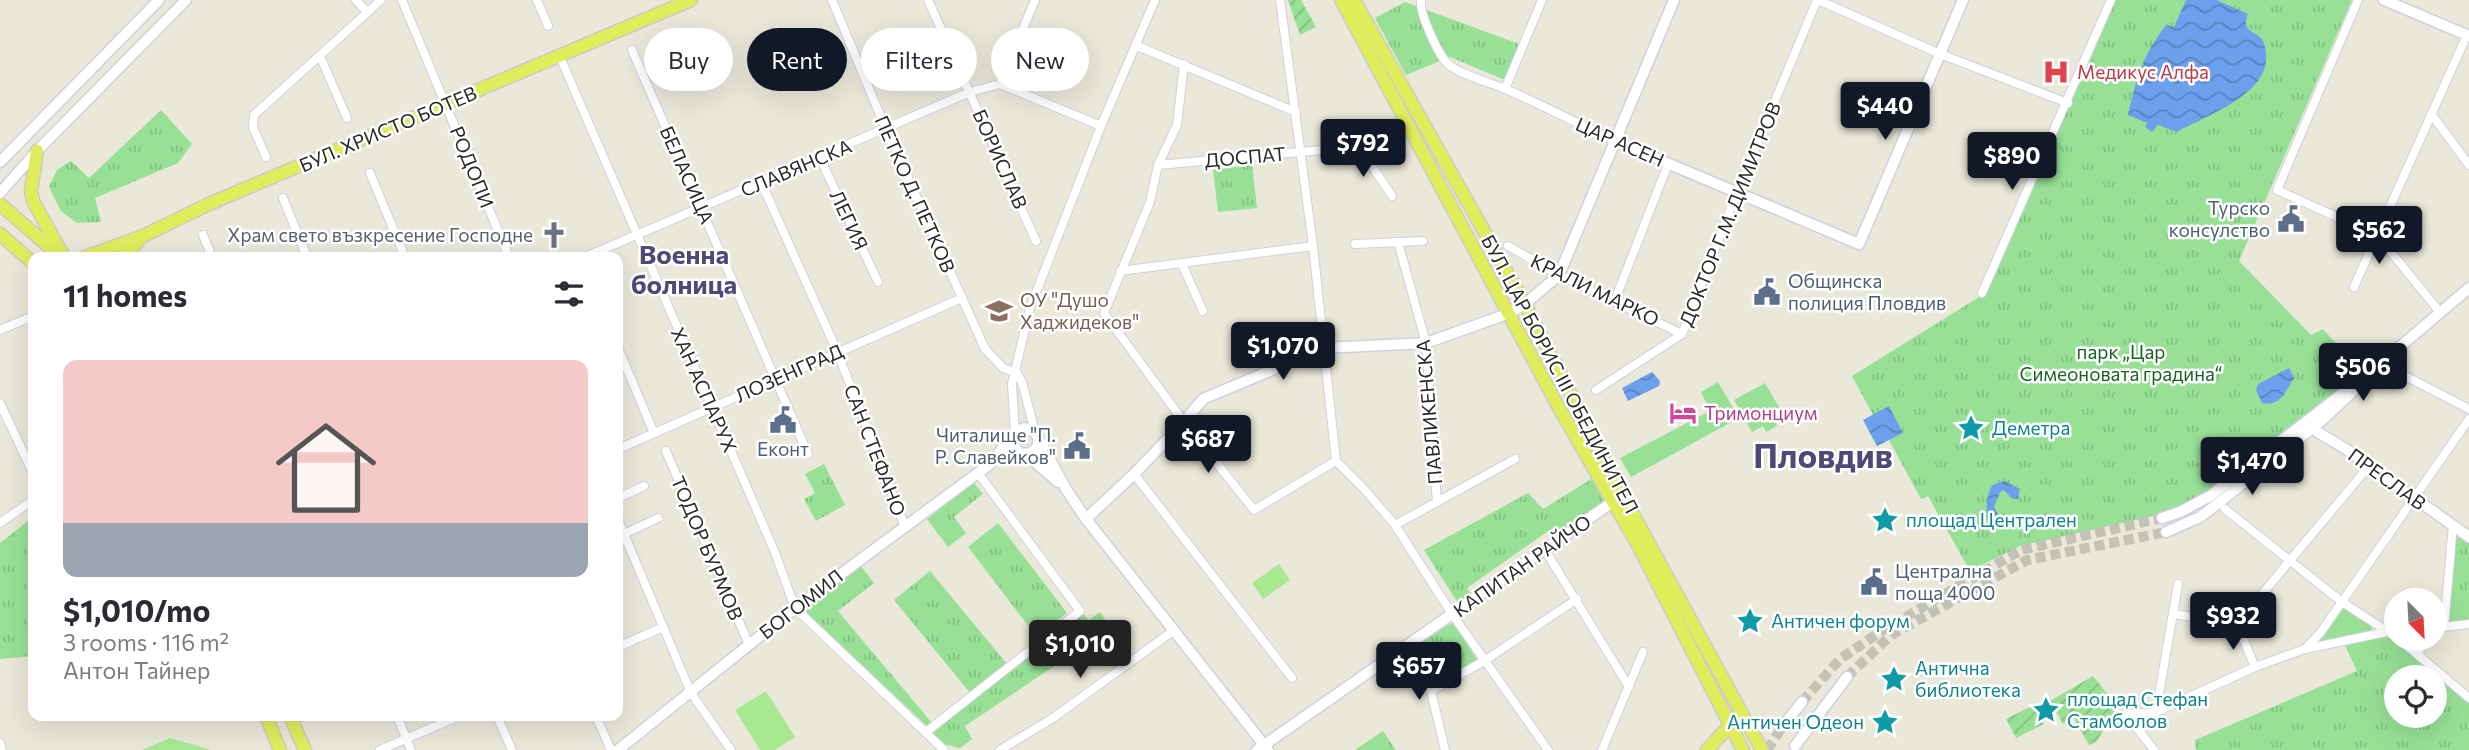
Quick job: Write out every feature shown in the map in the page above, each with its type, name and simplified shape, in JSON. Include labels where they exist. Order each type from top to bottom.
[{"type":"main road","name":"БУЛ. ХРИСТО БОТЕВ","points":[[96,252],[143,236],[209,204],[691,0]]},
{"type":"main road","name":"БУЛ. ЦАР БОРИС III ОБЕДИНИТЕЛ","points":[[1341,0],[1558,405],[1614,501],[1743,750]]},
{"type":"main road","name":"БУЛ. ЦАР БОРИС III ОБЕДИНИТЕЛ","points":[[1354,0],[1525,304],[1611,473],[1762,750]]},
{"type":"main road","points":[[37,151],[31,191],[33,201],[60,252]]},
{"type":"main road","points":[[0,204],[57,252]]},
{"type":"main road","points":[[0,234],[28,259]]},
{"type":"main road","points":[[129,252],[143,236]]},
{"type":"main road","points":[[1707,750],[1731,724],[1738,720],[1749,724]]},
{"type":"main road","points":[[268,721],[280,750]]},
{"type":"main road","points":[[292,721],[305,750]]},
{"type":"street","points":[[0,162],[159,0]]},
{"type":"street","points":[[0,192],[186,0]]},
{"type":"street","points":[[356,0],[367,12]]},
{"type":"street","points":[[266,157],[253,127],[254,116],[381,0]]},
{"type":"street","name":"РОДОПИ","points":[[402,0],[507,252]]},
{"type":"street","points":[[537,0],[548,26]]},
{"type":"street","name":"ПЕТКО Д. ПЕТКОВ","points":[[832,0],[962,299],[992,359],[1003,368],[1017,373]]},
{"type":"street","name":"БОРИСЛАВ","points":[[928,0],[1037,241]]},
{"type":"street","points":[[1023,28],[1035,0]]},
{"type":"street","points":[[1066,489],[1014,447],[1012,384],[1017,373],[1017,360],[1030,309],[1046,262],[1155,0]]},
{"type":"street","points":[[1280,0],[1314,246],[1336,461],[1395,525],[1452,614],[1548,750]]},
{"type":"street","name":"ЦАР АСЕН","points":[[1421,0],[1421,11],[1447,63],[1615,141],[1858,244],[1940,54]]},
{"type":"street","points":[[1506,89],[1542,0]]},
{"type":"street","points":[[1086,519],[1134,474],[1203,399],[1324,348],[1426,343],[1510,313],[1559,275],[1674,0]]},
{"type":"street","points":[[1817,0],[1940,54],[2067,103]]},
{"type":"street","name":"ДОКТОР Г.М. ДИМИТРОВ","points":[[1597,390],[1682,334],[1737,192],[1817,0]]},
{"type":"street","points":[[1940,54],[1963,0]]},
{"type":"street","points":[[1982,293],[2111,0]]},
{"type":"street","points":[[2358,0],[2277,190],[2376,235],[2439,311]]},
{"type":"street","points":[[2354,287],[2468,34],[2384,0]]},
{"type":"street","points":[[1137,46],[1296,112]]},
{"type":"street","name":"БЕЛАСИЦА","points":[[632,51],[808,454]]},
{"type":"street","points":[[320,56],[347,118]]},
{"type":"street","name":"ХАН АСПАРУХ","points":[[560,57],[774,550],[795,608]]},
{"type":"street","points":[[1184,64],[1177,125],[1158,165],[1150,202],[1104,313],[1184,422],[1254,510],[1336,461]]},
{"type":"street","name":"СЛАВЯНСКА","points":[[597,252],[970,92],[991,86]]},
{"type":"street","points":[[1017,91],[1101,126]]},
{"type":"street","points":[[2431,115],[2469,165]]},
{"type":"street","name":"ДОСПАТ","points":[[1158,165],[1345,148],[1362,151],[1392,196]]},
{"type":"street","name":"ЛЕГИЯ","points":[[820,158],[878,282]]},
{"type":"street","points":[[1615,300],[1668,164]]},
{"type":"street","points":[[370,173],[403,252]]},
{"type":"street","name":"САН СТЕФАНО","points":[[761,182],[837,351],[905,527]]},
{"type":"street","points":[[283,198],[305,252]]},
{"type":"street","points":[[203,235],[210,252]]},
{"type":"street","points":[[1355,244],[1423,241]]},
{"type":"street","name":"ПАВЛИКЕНСКА","points":[[1398,242],[1426,343],[1437,502]]},
{"type":"street","points":[[1120,271],[1314,246]]},
{"type":"street","name":"КРАЛИ МАРКО","points":[[1508,246],[1559,275],[1682,334]]},
{"type":"street","points":[[1182,264],[1203,311]]},
{"type":"street","points":[[2166,532],[2200,517],[2469,288]]},
{"type":"street","name":"ЛОЗЕНГРАД","points":[[623,447],[837,351],[962,299]]},
{"type":"street","points":[[0,330],[28,318]]},
{"type":"street","points":[[623,360],[654,433]]},
{"type":"street","points":[[2381,363],[2469,409]]},
{"type":"street","points":[[1017,373],[1037,436],[1066,489],[1086,519],[1263,748]]},
{"type":"street","points":[[2346,449],[2331,428],[2329,417],[2368,373]]},
{"type":"street","points":[[0,403],[28,462]]},
{"type":"street","points":[[2162,518],[2210,496],[2333,410]]},
{"type":"street","points":[[2305,649],[2342,602],[2469,419]]},
{"type":"street","name":"ПРЕСЛАВ","points":[[2312,423],[2469,537]]},
{"type":"street","points":[[1014,435],[1024,428],[1037,436]]},
{"type":"street","name":"БОГОМИЛ","points":[[618,750],[795,608],[990,464],[1014,435]]},
{"type":"street","points":[[1024,454],[1035,450],[1037,436]]},
{"type":"street","name":"ТОДОР БУРМОВ","points":[[666,451],[749,645]]},
{"type":"street","name":"БОГОМИЛ","points":[[990,464],[1024,454]]},
{"type":"street","points":[[1395,525],[1515,459]]},
{"type":"street","points":[[2237,624],[2369,466]]},
{"type":"street","points":[[926,732],[1080,611],[978,473]]},
{"type":"street","points":[[1134,474],[1292,678]]},
{"type":"street","points":[[623,496],[644,486]]},
{"type":"street","name":"КАПИТАН РАЙЧО","points":[[1263,748],[1614,501]]},
{"type":"street","points":[[0,523],[28,503]]},
{"type":"street","points":[[2225,509],[2342,602],[2384,627]]},
{"type":"street","points":[[658,518],[624,534],[691,693],[731,750]]},
{"type":"street","points":[[2447,593],[2453,525]]},
{"type":"street","points":[[1545,550],[1629,687]]},
{"type":"street","points":[[2156,712],[2178,584]]},
{"type":"street","points":[[1431,691],[1484,661],[1577,599]]},
{"type":"street","points":[[795,608],[944,750]]},
{"type":"street","points":[[2174,614],[2237,624]]},
{"type":"street","points":[[2237,624],[2256,667]]},
{"type":"street","points":[[2447,627],[2469,624]]},
{"type":"street","points":[[623,645],[663,627]]},
{"type":"street","points":[[1000,750],[1054,718],[1173,631]]},
{"type":"street","points":[[2154,750],[2126,714],[2156,712],[2256,667],[2305,649],[2384,632]]},
{"type":"street","points":[[1405,648],[1431,691],[1445,750]]},
{"type":"street","points":[[2413,651],[2469,698]]},
{"type":"street","points":[[2419,656],[2420,651]]},
{"type":"street","points":[[1602,750],[1643,652]]},
{"type":"street","points":[[1796,746],[1847,677]]},
{"type":"street","points":[[1783,726],[1802,702]]},
{"type":"street","points":[[399,721],[411,750]]},
{"type":"street","points":[[380,750],[447,721]]},
{"type":"street","points":[[499,721],[512,750]]},
{"type":"street","points":[[598,721],[611,750]]},
{"type":"street","points":[[0,743],[2,750]]},
{"type":"green space","points":[[1288,0],[1301,0],[1316,27],[1300,35]]},
{"type":"green space","name":"парк „Цар Симеоновата градина“","points":[[2116,0],[2352,0],[2239,261],[2311,335],[2323,329],[2362,372],[2192,502],[2162,514],[2020,546],[1970,571],[1928,496],[1921,499],[1889,440],[1902,433],[1889,407],[1873,415],[1852,376],[1984,294]]},
{"type":"green space","points":[[1405,2],[1519,44],[1505,80],[1450,57],[1406,75],[1375,18]]},
{"type":"green space","points":[[161,110],[192,144],[178,163],[95,198],[101,222],[77,223],[61,211],[49,187],[57,170],[71,161],[89,178]]},
{"type":"green space","points":[[1252,165],[1257,208],[1218,212],[1213,170]]},
{"type":"green space","points":[[1718,382],[1739,418],[1631,477],[1620,458],[1710,411],[1701,392]]},
{"type":"green space","points":[[1765,383],[1783,414],[1774,419],[1777,426],[1766,432],[1763,426],[1752,432],[1734,400]]},
{"type":"green space","points":[[824,464],[845,505],[816,521],[804,499],[815,493],[805,474]]},
{"type":"green space","points":[[1593,478],[1606,500],[1553,537],[1548,531],[1467,588],[1471,594],[1458,603],[1424,550],[1528,493],[1543,509]]},
{"type":"green space","points":[[974,483],[983,494],[954,517],[966,533],[948,547],[927,519]]},
{"type":"green space","points":[[28,521],[28,656],[0,659],[0,543]]},
{"type":"green space","points":[[998,523],[1067,613],[1036,636],[968,547]]},
{"type":"green space","points":[[2453,525],[2469,537],[2469,624],[2447,627]]},
{"type":"green space","points":[[1279,564],[1290,580],[1263,599],[1252,583]]},
{"type":"green space","points":[[860,565],[874,583],[838,611],[932,723],[928,727],[803,609]]},
{"type":"green space","points":[[930,571],[1007,664],[971,694],[894,600]]},
{"type":"green space","points":[[2342,602],[2374,623],[2369,635],[2306,648]]},
{"type":"green space","points":[[1081,612],[1089,620],[1100,612],[1111,628],[965,726],[972,739],[960,748],[943,744],[932,733]]},
{"type":"green space","points":[[1454,622],[1477,660],[1433,687],[1410,648]]},
{"type":"green space","points":[[2369,635],[2384,637],[2384,651],[2412,651],[2429,665],[2384,665],[2384,728],[2447,728],[2447,680],[2469,698],[2469,750],[2196,750],[2195,740],[2357,671],[2343,641]]},
{"type":"green space","points":[[2093,676],[2117,706],[2097,741],[2089,745],[2074,718],[2063,724],[2050,701]]},
{"type":"green space","points":[[766,691],[795,737],[775,750],[760,750],[735,710]]},
{"type":"green space","points":[[2034,705],[2044,724],[2016,738],[2006,719]]},
{"type":"green space","points":[[1383,731],[1396,750],[1355,750]]},
{"type":"green space","points":[[170,738],[208,749],[209,750],[142,750]]},
{"type":"water","points":[[2186,0],[2217,0],[2248,14],[2247,27],[2262,39],[2266,57],[2263,72],[2241,97],[2225,107],[2177,132],[2158,125],[2152,132],[2145,127],[2147,123],[2128,115],[2134,90],[2151,47],[2166,25],[2174,27]]},
{"type":"water","points":[[2289,368],[2294,378],[2285,393],[2273,403],[2262,403],[2256,390],[2258,384]]},
{"type":"water","points":[[1652,372],[1660,381],[1659,386],[1628,401],[1622,388]]},
{"type":"water","points":[[1889,406],[1903,433],[1877,446],[1863,420]]},
{"type":"water","points":[[2005,481],[2020,489],[2018,499],[2011,498],[2003,490],[2000,492],[1994,507],[1999,516],[1996,520],[1988,520],[1989,492],[1994,484]]},
{"type":"tunnel","points":[[1802,702],[1840,659],[1883,630],[2021,550],[2162,518]]},
{"type":"tunnel","points":[[1847,677],[1891,635],[2027,560],[2166,532]]},
{"type":"tunnel","points":[[1767,750],[1783,726]]},
{"type":"place","name":"Медикус Алфа","points":[[2056,72]]},
{"type":"place","name":"Турско консулство","points":[[2291,219]]},
{"type":"place","name":"Храм свето възкресение Господне","points":[[554,235]]},
{"type":"place","name":"Общинска полиция Пловдив","points":[[1767,292]]},
{"type":"place","name":"ОУ \"Душо Хаджидеков\"","points":[[999,311]]},
{"type":"place","name":"Тримонциум","points":[[1683,413]]},
{"type":"place","name":"Еконт","points":[[783,420]]},
{"type":"place","name":"Деметра","points":[[1971,428]]},
{"type":"place","name":"Читалище \"П. Р. Славейков\"","points":[[1077,446]]},
{"type":"place","name":"площад Централен","points":[[1885,520]]},
{"type":"place","name":"Централна поща 4000","points":[[1874,582]]},
{"type":"place","name":"Античен форум","points":[[1750,621]]},
{"type":"place","name":"Антична библиотека","points":[[1894,679]]},
{"type":"place","name":"площад Стефан Стамболов","points":[[2046,710]]},
{"type":"place","name":"Античен Одеон","points":[[1885,722]]},
{"type":"district","name":"Военна болница","points":[[684,270]]},
{"type":"district","name":"Пловдив","points":[[1823,456]]}]
